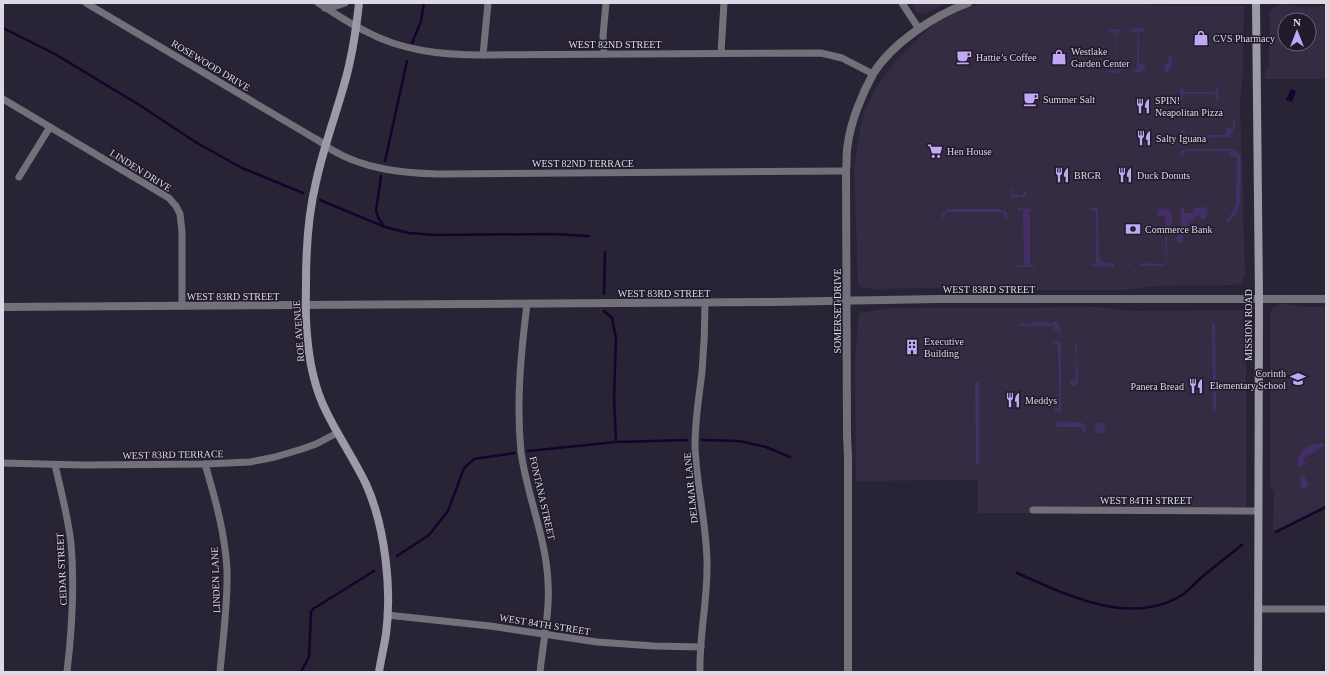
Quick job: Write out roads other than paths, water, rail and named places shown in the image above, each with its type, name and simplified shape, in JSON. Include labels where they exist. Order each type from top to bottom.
[{"type":"main road","name":"ROE AVENUE","points":[[359,3],[356,27],[344,84],[325,146],[309,211],[306,246],[306,331],[309,359],[313,376],[326,411],[366,485],[377,517],[386,562],[388,589],[386,634],[379,672]]},
{"type":"main road","name":"MISSION ROAD","points":[[1256,3],[1259,299],[1258,672]]},
{"type":"street","name":"ROSEWOOD DRIVE","points":[[86,3],[325,146]]},
{"type":"street","name":"WEST 82ND STREET","points":[[318,3],[366,32],[400,46],[418,51],[445,54],[483,55],[721,53],[828,54],[851,62],[873,74]]},
{"type":"street","points":[[325,8],[345,3]]},
{"type":"street","points":[[483,55],[488,3]]},
{"type":"street","points":[[604,54],[606,3]]},
{"type":"street","points":[[721,53],[724,3]]},
{"type":"street","points":[[902,3],[919,29]]},
{"type":"street","name":"SOMERSET DRIVE","points":[[848,672],[846,171],[848,144],[858,106],[873,74],[884,60],[919,29],[943,14],[968,3]]},
{"type":"street","name":"LINDEN DRIVE","points":[[3,99],[169,198],[176,206],[180,214],[182,232],[182,306]]},
{"type":"street","points":[[19,177],[50,127]]},
{"type":"street","name":"WEST 82ND TERRACE","points":[[325,146],[370,166],[413,173],[846,171]]},
{"type":"street","name":"WEST 83RD STREET","points":[[3,307],[527,304],[938,298],[1326,299]]},
{"type":"street","name":"DELMAR LANE","points":[[700,672],[707,568],[706,540],[696,470],[695,434],[705,338],[705,302]]},
{"type":"street","name":"FONTANA STREET","points":[[527,304],[520,367],[520,430],[525,472],[547,566],[549,594],[540,672]]},
{"type":"street","name":"WEST 83RD TERRACE","points":[[3,463],[54,465],[205,464],[250,462],[275,457],[316,444],[337,433]]},
{"type":"street","name":"LINDEN LANE","points":[[205,464],[224,540],[227,567],[226,618],[220,672]]},
{"type":"street","name":"CEDAR STREET","points":[[54,465],[67,518],[71,543],[74,604],[67,672]]},
{"type":"street","name":"WEST 84TH STREET","points":[[1033,510],[1258,510]]},
{"type":"street","points":[[1258,609],[1322,609],[1326,604]]},
{"type":"street","name":"WEST 84TH STREET","points":[[387,615],[490,626],[597,642],[629,645],[701,647]]},
{"type":"waterway","points":[[412,43],[421,21],[424,3]]},
{"type":"waterway","points":[[3,28],[55,54],[141,106],[197,143],[242,168],[303,193]]},
{"type":"waterway","points":[[385,161],[407,61]]},
{"type":"waterway","points":[[381,176],[376,211],[384,226]]},
{"type":"waterway","points":[[320,200],[385,227],[409,233],[435,235],[552,234],[589,236]]},
{"type":"waterway","points":[[604,294],[605,252]]},
{"type":"waterway","points":[[604,311],[612,318],[616,338],[614,398],[616,442],[687,440]]},
{"type":"waterway","points":[[702,440],[739,441],[766,447],[790,457]]},
{"type":"waterway","points":[[528,451],[616,442]]},
{"type":"waterway","points":[[397,556],[429,535],[448,511],[464,468],[474,459],[515,453]]},
{"type":"waterway","points":[[1276,532],[1326,507]]},
{"type":"waterway","points":[[1017,573],[1055,590],[1096,604],[1118,608],[1138,608],[1159,605],[1179,597],[1242,545]]},
{"type":"waterway","points":[[301,672],[309,657],[311,612],[313,609],[374,571]]},
{"type":"place","name":"CVS Pharmacy","points":[[1201,38]]},
{"type":"place","name":"Hattie’s Coffee","points":[[964,57]]},
{"type":"place","name":"Westlake Garden Center","points":[[1059,57]]},
{"type":"place","name":"Summer Salt","points":[[1031,99]]},
{"type":"place","name":"SPIN! Neapolitan Pizza","points":[[1143,106]]},
{"type":"place","name":"Salty Iguana","points":[[1144,138]]},
{"type":"place","name":"Hen House","points":[[935,151]]},
{"type":"place","name":"BRGR","points":[[1062,175]]},
{"type":"place","name":"Duck Donuts","points":[[1125,175]]},
{"type":"place","name":"Commerce Bank","points":[[1133,229]]},
{"type":"place","name":"Executive Building","points":[[912,347]]},
{"type":"place","name":"Corinth Elementary School","points":[[1298,379]]},
{"type":"place","name":"Panera Bread","points":[[1196,386]]},
{"type":"place","name":"Meddys","points":[[1013,400]]}]
